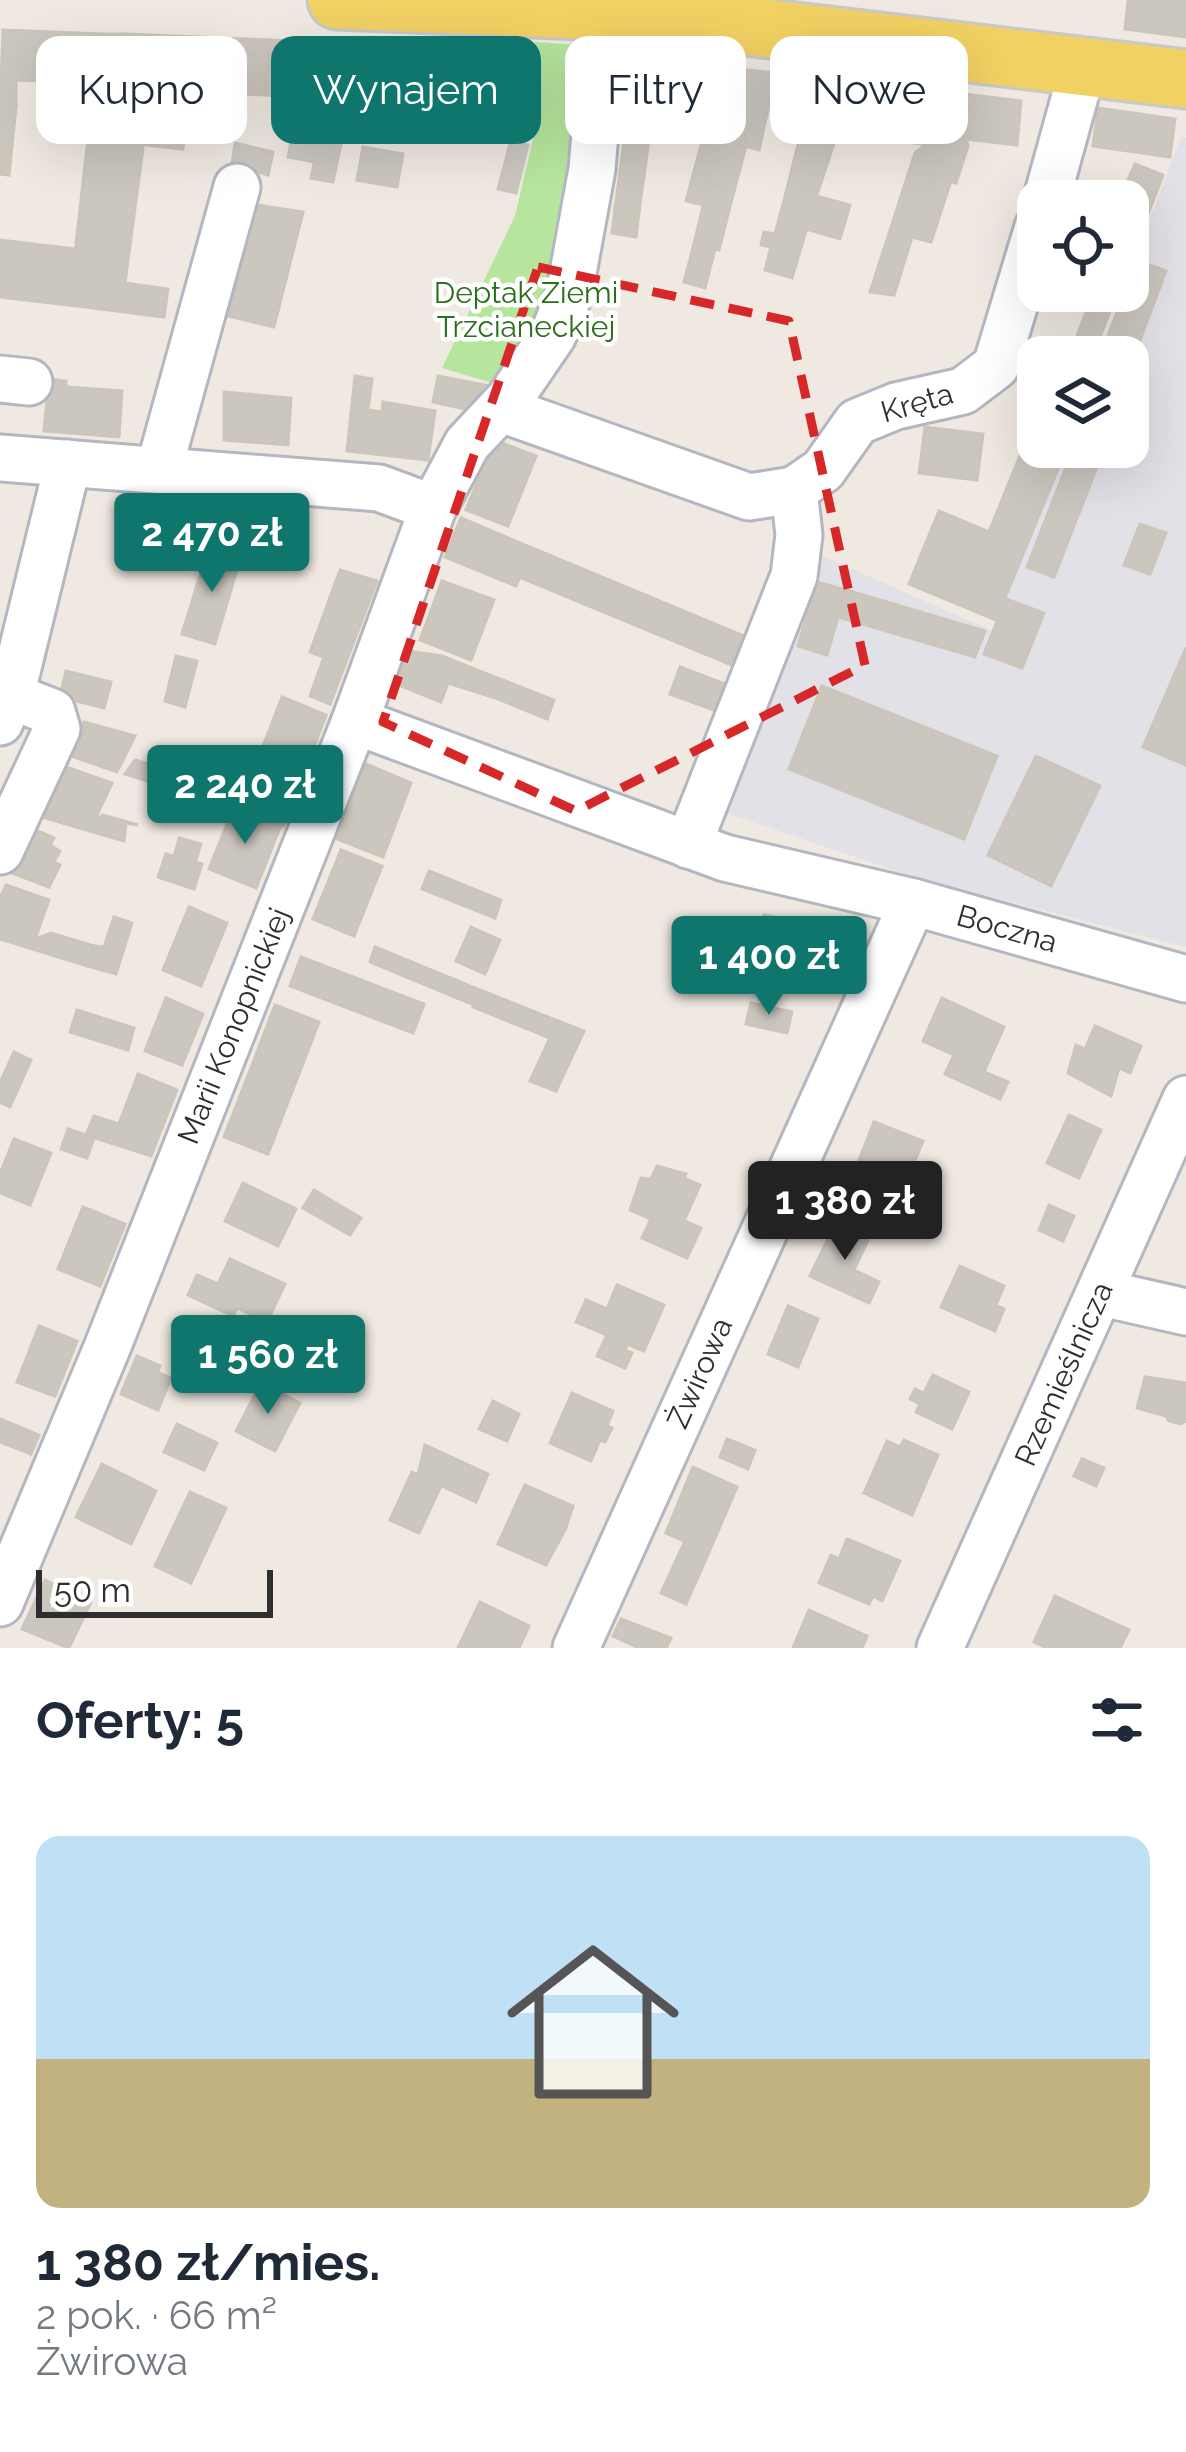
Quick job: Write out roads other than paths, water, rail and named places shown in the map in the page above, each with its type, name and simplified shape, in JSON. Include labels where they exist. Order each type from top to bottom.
[{"type":"main road","points":[[337,0],[593,7],[1186,79]]},
{"type":"street","name":"Marii Konopnickiej","points":[[0,1603],[107,1348],[355,721],[434,508],[466,444],[509,412],[553,335],[569,295],[592,169],[593,7]]},
{"type":"street","points":[[1052,180],[1083,67]]},
{"type":"street","points":[[159,470],[237,187]]},
{"type":"street","name":"Kręta","points":[[794,490],[823,470],[857,422],[896,406],[963,391],[996,365],[1017,296]]},
{"type":"street","points":[[509,412],[749,497],[794,490],[799,535],[794,576],[688,845]]},
{"type":"street","points":[[0,458],[379,488],[434,508]]},
{"type":"street","points":[[0,851],[57,729],[52,712],[5,709],[68,463]]},
{"type":"street","name":"Boczna","points":[[355,721],[725,857],[913,902],[1186,980]]},
{"type":"street","name":"Żwirowa","points":[[576,1648],[913,902]]},
{"type":"street","name":"Rzemieślnicza","points":[[940,1648],[1186,1099]]},
{"type":"street","points":[[1102,1293],[1186,1312]]},
{"type":"park label","name":"Deptak Ziemi Trzcianeckiej","points":[[526,310]]}]
